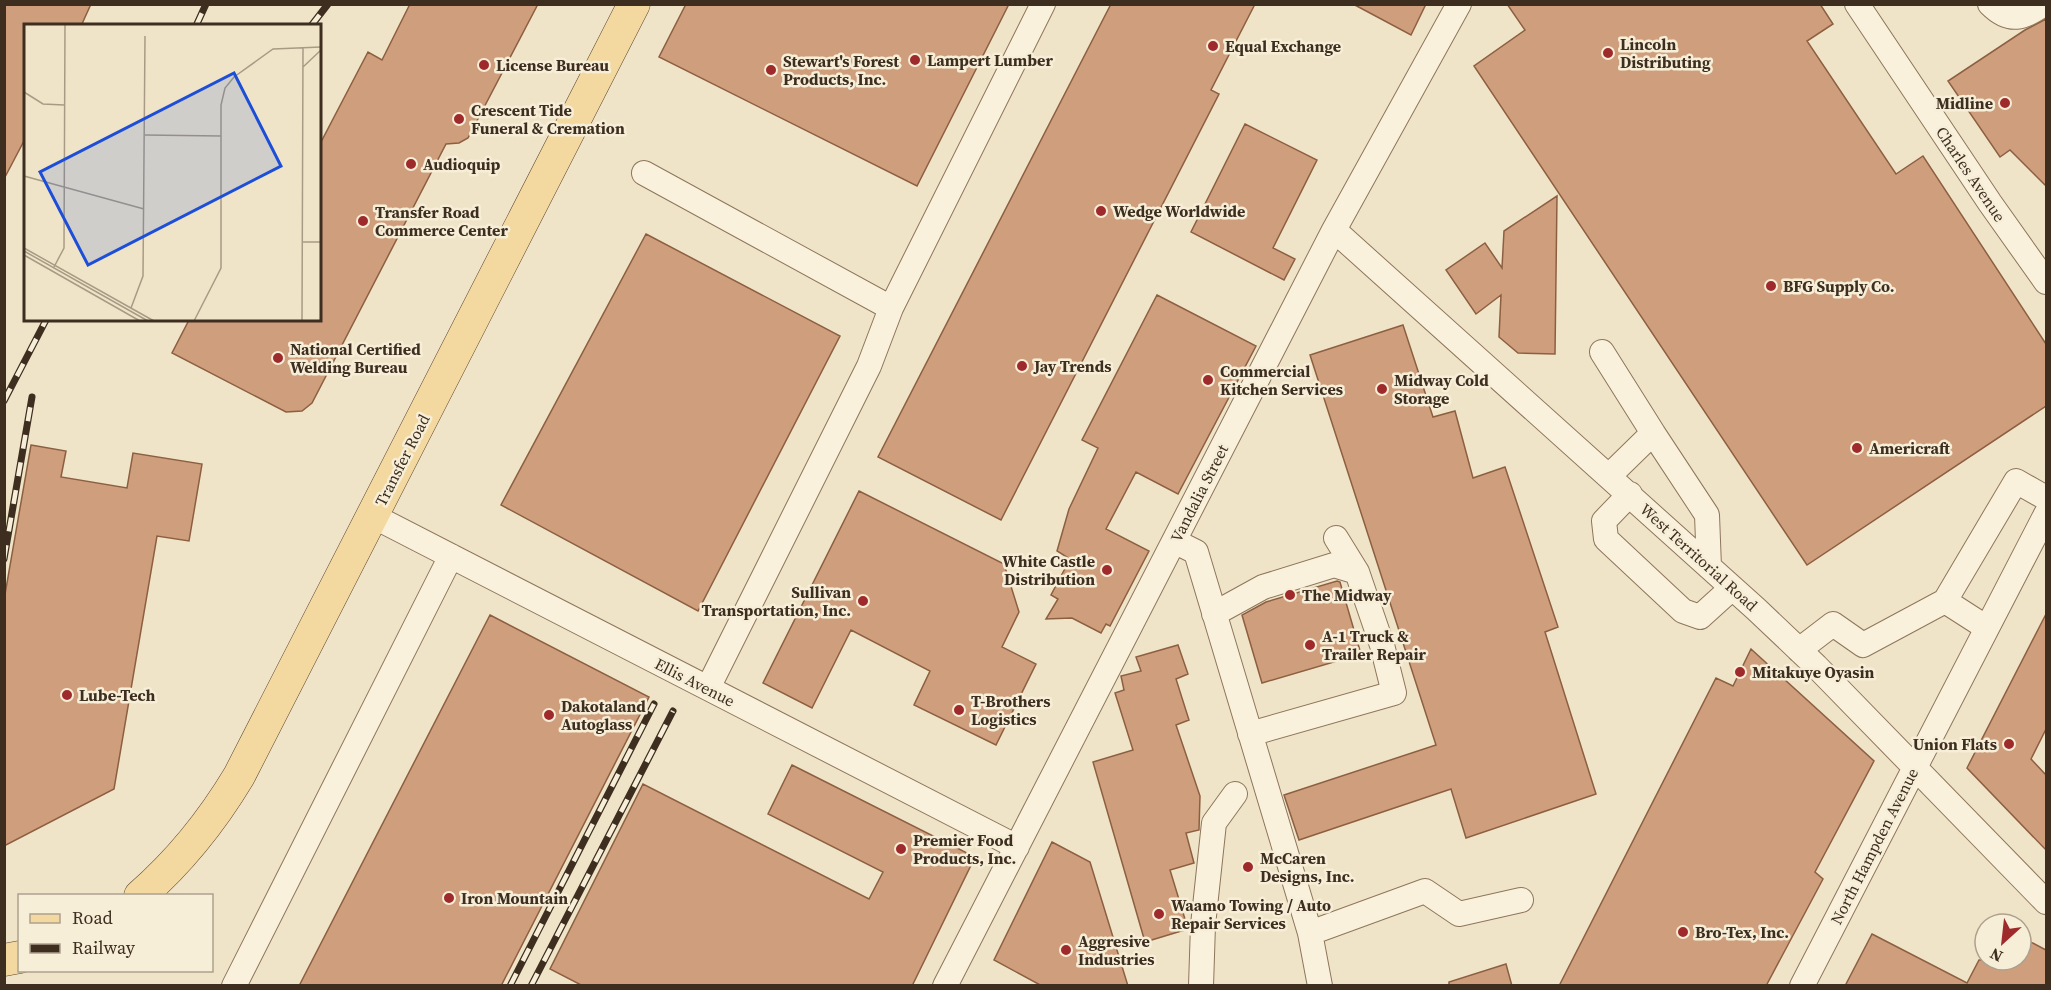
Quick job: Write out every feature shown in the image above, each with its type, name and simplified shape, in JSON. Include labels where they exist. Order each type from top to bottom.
[{"type":"main road","name":"Transfer Road","points":[[142,894],[164,875],[192,844],[218,812],[239,776],[634,4]]},
{"type":"street","points":[[708,688],[869,366],[891,308],[1043,4]]},
{"type":"street","name":"Vandalia Street","points":[[947,985],[1334,230],[1459,4]]},
{"type":"street","name":"Charles Avenue","points":[[1857,4],[1990,203],[2046,282]]},
{"type":"street","points":[[1990,4],[2007,17],[2018,19],[2043,5]]},
{"type":"street","points":[[2016,4],[2025,8],[2043,5]]},
{"type":"street","points":[[644,172],[891,308]]},
{"type":"street","name":"West Territorial Road","points":[[1334,230],[1630,494],[1799,650],[2046,902]]},
{"type":"street","points":[[1602,352],[1707,515],[1709,567]]},
{"type":"street","points":[[1609,476],[1653,434]]},
{"type":"street","points":[[1799,650],[1833,624],[1863,645],[1945,601],[2016,482],[2046,498]]},
{"type":"street","points":[[1630,494],[1604,521],[1606,539],[1683,611],[1700,616],[1732,588]]},
{"type":"street","name":"North Hampden Avenue","points":[[1802,986],[2046,514]]},
{"type":"street","name":"Ellis Avenue","points":[[373,516],[1017,847]]},
{"type":"street","points":[[1250,734],[1394,693],[1382,645],[1357,572],[1336,538]]},
{"type":"street","points":[[1174,541],[1196,552],[1310,933],[1320,986]]},
{"type":"street","points":[[234,986],[451,556]]},
{"type":"street","points":[[1214,614],[1263,587],[1334,565],[1357,572]]},
{"type":"street","points":[[1945,601],[1987,628]]},
{"type":"street","points":[[1201,986],[1203,925],[1214,823],[1235,794]]},
{"type":"street","points":[[1310,933],[1425,891],[1459,914],[1521,900]]},
{"type":"building","points":[[4,4],[91,4],[82,24],[24,24],[24,141],[4,179]]},
{"type":"building","name":"Transfer Road Commerce Center","points":[[410,4],[538,4],[468,138],[459,143],[446,144],[312,403],[302,411],[286,412],[172,353],[188,321],[321,321],[321,142],[368,52],[382,60]]},
{"type":"building","points":[[686,4],[1009,4],[917,186],[659,57]]},
{"type":"building","points":[[1111,4],[1255,4],[1211,90],[1219,94],[1001,520],[878,457]]},
{"type":"building","points":[[1353,4],[1426,4],[1411,35]]},
{"type":"building","points":[[1507,4],[1820,4],[1833,24],[1807,41],[1896,174],[1923,156],[2046,344],[2046,406],[1807,565],[1474,66],[1525,30]]},
{"type":"building","name":"Midline","points":[[2046,19],[2046,186],[2010,150],[2000,157],[1948,81],[2025,30]]},
{"type":"building","points":[[1245,124],[1317,160],[1273,248],[1295,259],[1284,280],[1191,232]]},
{"type":"building","points":[[1557,196],[1555,354],[1518,353],[1499,337],[1501,295],[1476,314],[1446,270],[1485,243],[1502,268],[1504,231]]},
{"type":"building","points":[[646,234],[840,336],[698,611],[501,505]]},
{"type":"building","points":[[1157,295],[1256,346],[1178,494],[1136,472],[1106,529],[1149,551],[1110,626],[1106,624],[1101,633],[1072,618],[1046,619],[1058,599],[1051,595],[1070,559],[1057,551],[1069,509],[1098,448],[1082,440]]},
{"type":"building","points":[[1403,325],[1433,417],[1455,411],[1473,478],[1505,467],[1558,627],[1545,632],[1596,794],[1466,838],[1451,789],[1299,840],[1284,795],[1436,745],[1310,355]]},
{"type":"building","name":"Lube-Tech","points":[[31,445],[66,451],[61,477],[127,488],[133,453],[202,464],[189,541],[157,536],[114,789],[4,846],[4,600]]},
{"type":"building","points":[[859,491],[1004,564],[1019,612],[1002,647],[1036,664],[996,745],[914,705],[930,671],[851,630],[812,708],[763,683]]},
{"type":"building","points":[[1340,582],[1361,654],[1262,683],[1242,615],[1266,602]]},
{"type":"building","name":"Union Flats","points":[[2046,614],[2046,729],[2031,759],[2046,775],[2046,850],[1967,768]]},
{"type":"building","points":[[490,615],[649,697],[501,986],[299,986]]},
{"type":"building","points":[[1178,645],[1188,674],[1176,679],[1189,720],[1176,725],[1200,796],[1199,830],[1186,833],[1194,863],[1170,870],[1188,929],[1145,942],[1093,762],[1133,750],[1115,693],[1124,690],[1121,676],[1141,671],[1136,657]]},
{"type":"building","points":[[1751,649],[1874,761],[1815,872],[1823,879],[1766,986],[1559,986],[1716,678],[1733,686]]},
{"type":"building","points":[[792,765],[975,857],[912,986],[583,986],[550,969],[643,784],[869,899],[883,872],[768,814]]},
{"type":"building","points":[[1052,842],[1090,862],[1128,986],[1042,986],[994,960]]},
{"type":"building","points":[[1872,934],[1967,983],[1973,972],[2033,972],[2033,943],[2046,950],[2046,986],[1845,986]]},
{"type":"building","points":[[1506,964],[1512,986],[1449,986],[1449,982]]},
{"type":"railway","points":[[197,24],[206,4]]},
{"type":"railway","points":[[313,24],[328,4]]},
{"type":"railway","points":[[4,401],[45,321]]},
{"type":"railway","points":[[4,559],[32,397]]},
{"type":"railway","points":[[510,986],[654,704]]},
{"type":"railway","points":[[531,986],[673,711]]},
{"type":"place","name":"Equal Exchange","points":[[1213,46]]},
{"type":"place","name":"Lincoln Distributing","points":[[1608,53]]},
{"type":"place","name":"Lampert Lumber","points":[[915,60]]},
{"type":"place","name":"License Bureau","points":[[484,65]]},
{"type":"place","name":"Stewart's Forest Products, Inc.","points":[[771,70]]},
{"type":"place","name":"Midline","points":[[2005,103]]},
{"type":"place","name":"Crescent Tide Funeral & Cremation","points":[[459,119]]},
{"type":"place","name":"Audioquip","points":[[411,164]]},
{"type":"place","name":"Wedge Worldwide","points":[[1101,211]]},
{"type":"place","name":"Transfer Road Commerce Center","points":[[363,221]]},
{"type":"place","name":"BFG Supply Co.","points":[[1771,286]]},
{"type":"place","name":"National Certified Welding Bureau","points":[[278,358]]},
{"type":"place","name":"Jay Trends","points":[[1022,366]]},
{"type":"place","name":"Commercial Kitchen Services","points":[[1208,380]]},
{"type":"place","name":"Midway Cold Storage","points":[[1382,389]]},
{"type":"place","name":"Americraft","points":[[1857,448]]},
{"type":"place","name":"White Castle Distribution","points":[[1107,570]]},
{"type":"place","name":"The Midway","points":[[1290,595]]},
{"type":"place","name":"Sullivan Transportation, Inc.","points":[[863,601]]},
{"type":"place","name":"A-1 Truck & Trailer Repair","points":[[1310,645]]},
{"type":"place","name":"Mitakuye Oyasin","points":[[1740,672]]},
{"type":"place","name":"Lube-Tech","points":[[67,695]]},
{"type":"place","name":"T-Brothers Logistics","points":[[959,710]]},
{"type":"place","name":"Dakotaland Autoglass","points":[[549,715]]},
{"type":"place","name":"Union Flats","points":[[2009,744]]},
{"type":"place","name":"Premier Food Products, Inc.","points":[[901,849]]},
{"type":"place","name":"McCaren Designs, Inc.","points":[[1248,867]]},
{"type":"place","name":"Iron Mountain","points":[[449,898]]},
{"type":"place","name":"Waamo Towing / Auto Repair Services","points":[[1159,914]]},
{"type":"place","name":"Bro-Tex, Inc.","points":[[1683,932]]},
{"type":"place","name":"Aggresive Industries","points":[[1066,950]]}]
